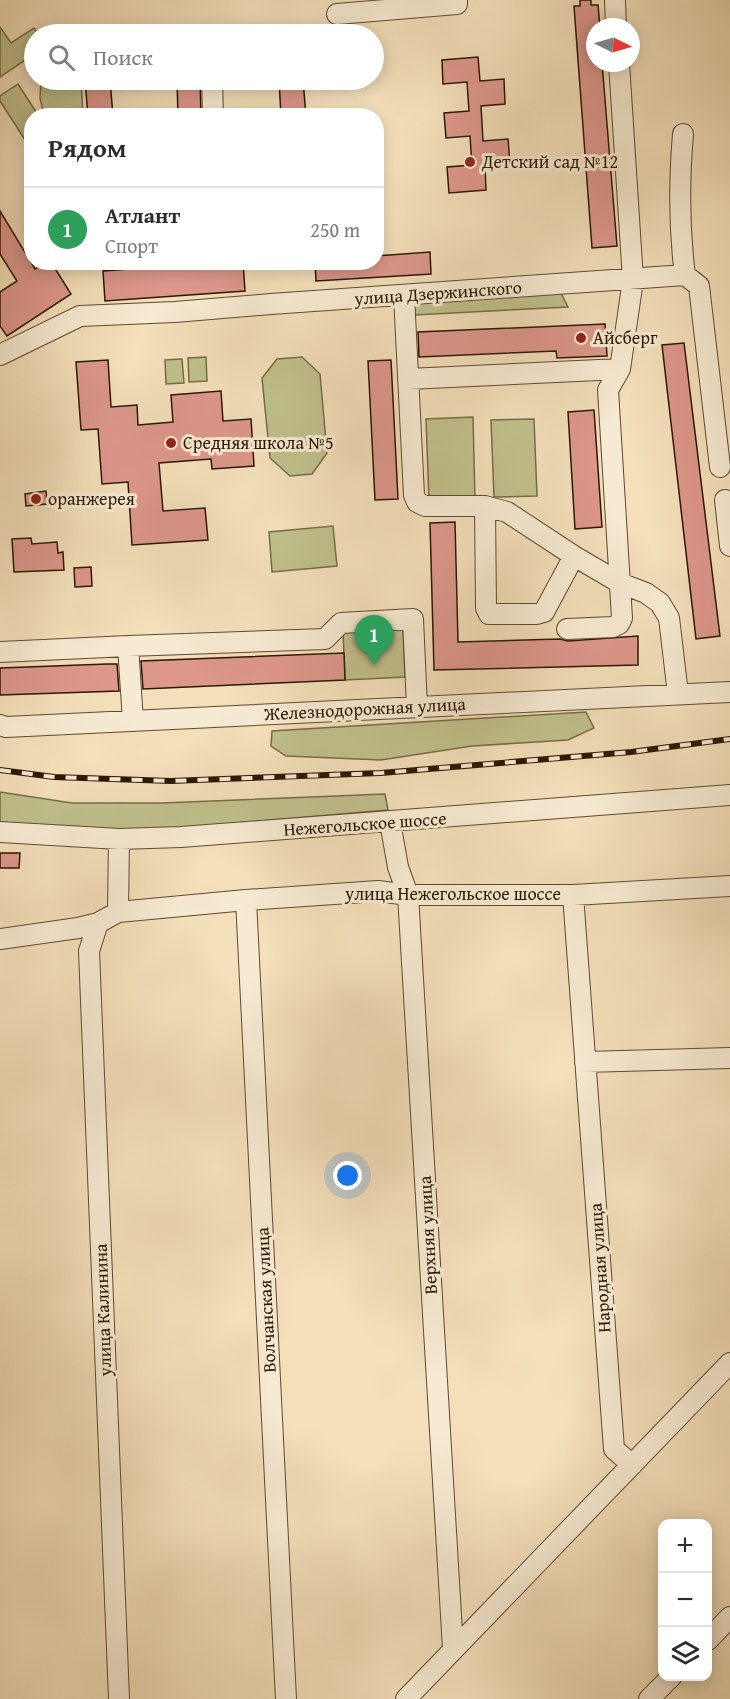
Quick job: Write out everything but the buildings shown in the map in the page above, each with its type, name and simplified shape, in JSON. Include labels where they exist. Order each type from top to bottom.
[{"type":"street","points":[[337,14],[458,4],[457,0]]},
{"type":"street","points":[[615,0],[616,18]]},
{"type":"street","points":[[567,629],[613,627],[619,624],[622,618],[608,390],[620,369],[633,280],[620,72]]},
{"type":"street","points":[[212,90],[213,108]]},
{"type":"street","points":[[683,134],[680,163],[681,240],[685,276],[699,286],[720,467]]},
{"type":"street","name":"улица Дзержинского","points":[[0,355],[80,316],[175,312],[685,276]]},
{"type":"street","points":[[404,295],[414,495],[417,502],[425,506],[485,506],[507,512],[620,583],[646,592],[660,603],[669,618],[678,694]]},
{"type":"street","points":[[408,379],[620,369]]},
{"type":"street","points":[[724,500],[730,546]]},
{"type":"street","points":[[485,506],[486,608],[489,614],[544,612],[574,556]]},
{"type":"street","points":[[0,652],[325,639],[341,623],[413,619],[417,707]]},
{"type":"street","points":[[128,646],[133,721]]},
{"type":"street","name":"Железнодорожная улица","points":[[0,725],[6,727],[730,692]]},
{"type":"street","name":"Нежегольское шоссе","points":[[0,832],[119,840],[181,837],[730,795]]},
{"type":"street","name":"Верхняя улица","points":[[390,822],[398,867],[408,895],[453,1649]]},
{"type":"street","points":[[118,912],[119,840]]},
{"type":"street","name":"улица Нежегольское шоссе","points":[[0,939],[78,928],[98,923],[118,912],[246,900],[378,891],[408,895],[573,895],[730,886]]},
{"type":"street","name":"Народная улица","points":[[573,895],[614,1449],[632,1465]]},
{"type":"street","name":"Волчанская улица","points":[[246,900],[286,1699]]},
{"type":"street","name":"улица Калинина","points":[[98,923],[89,951],[119,1699]]},
{"type":"street","points":[[585,1062],[730,1058]]},
{"type":"street","points":[[406,1699],[730,1363]]},
{"type":"street","points":[[712,1636],[730,1617]]},
{"type":"street","points":[[649,1699],[668,1681]]},
{"type":"green space","points":[[0,27],[11,43],[24,35],[24,61],[0,77]]},
{"type":"green space","points":[[18,84],[33,108],[24,108],[24,138],[0,101],[0,96]]},
{"type":"green space","points":[[40,90],[81,90],[83,108],[42,108]]},
{"type":"green space","points":[[560,291],[568,307],[414,315],[414,299]]},
{"type":"green space","points":[[206,357],[207,381],[189,382],[188,358]]},
{"type":"green space","points":[[302,357],[320,374],[327,453],[312,474],[290,476],[270,458],[262,378],[277,359]]},
{"type":"green space","points":[[182,359],[184,383],[166,384],[165,360]]},
{"type":"green space","points":[[473,417],[475,500],[429,501],[426,419]]},
{"type":"green space","points":[[534,419],[537,496],[494,497],[491,420]]},
{"type":"green space","points":[[333,526],[337,566],[272,572],[269,532]]},
{"type":"green space","points":[[403,629],[405,677],[345,680],[343,632]]},
{"type":"green space","points":[[586,712],[594,728],[568,740],[472,746],[381,760],[286,756],[271,746],[272,731]]},
{"type":"green space","points":[[0,792],[72,803],[161,803],[385,794],[388,810],[165,829],[100,829],[0,823]]},
{"type":"railway","points":[[0,770],[54,777],[171,781],[381,773],[631,752],[730,739]]},
{"type":"place","name":"Детский сад №12","points":[[470,162]]},
{"type":"place","name":"Айсберг","points":[[581,338]]},
{"type":"place","name":"Средняя школа №5","points":[[171,443]]},
{"type":"place","name":"оранжерея","points":[[36,499]]},
{"type":"place","name":"Атлант","points":[[374,665]]}]
